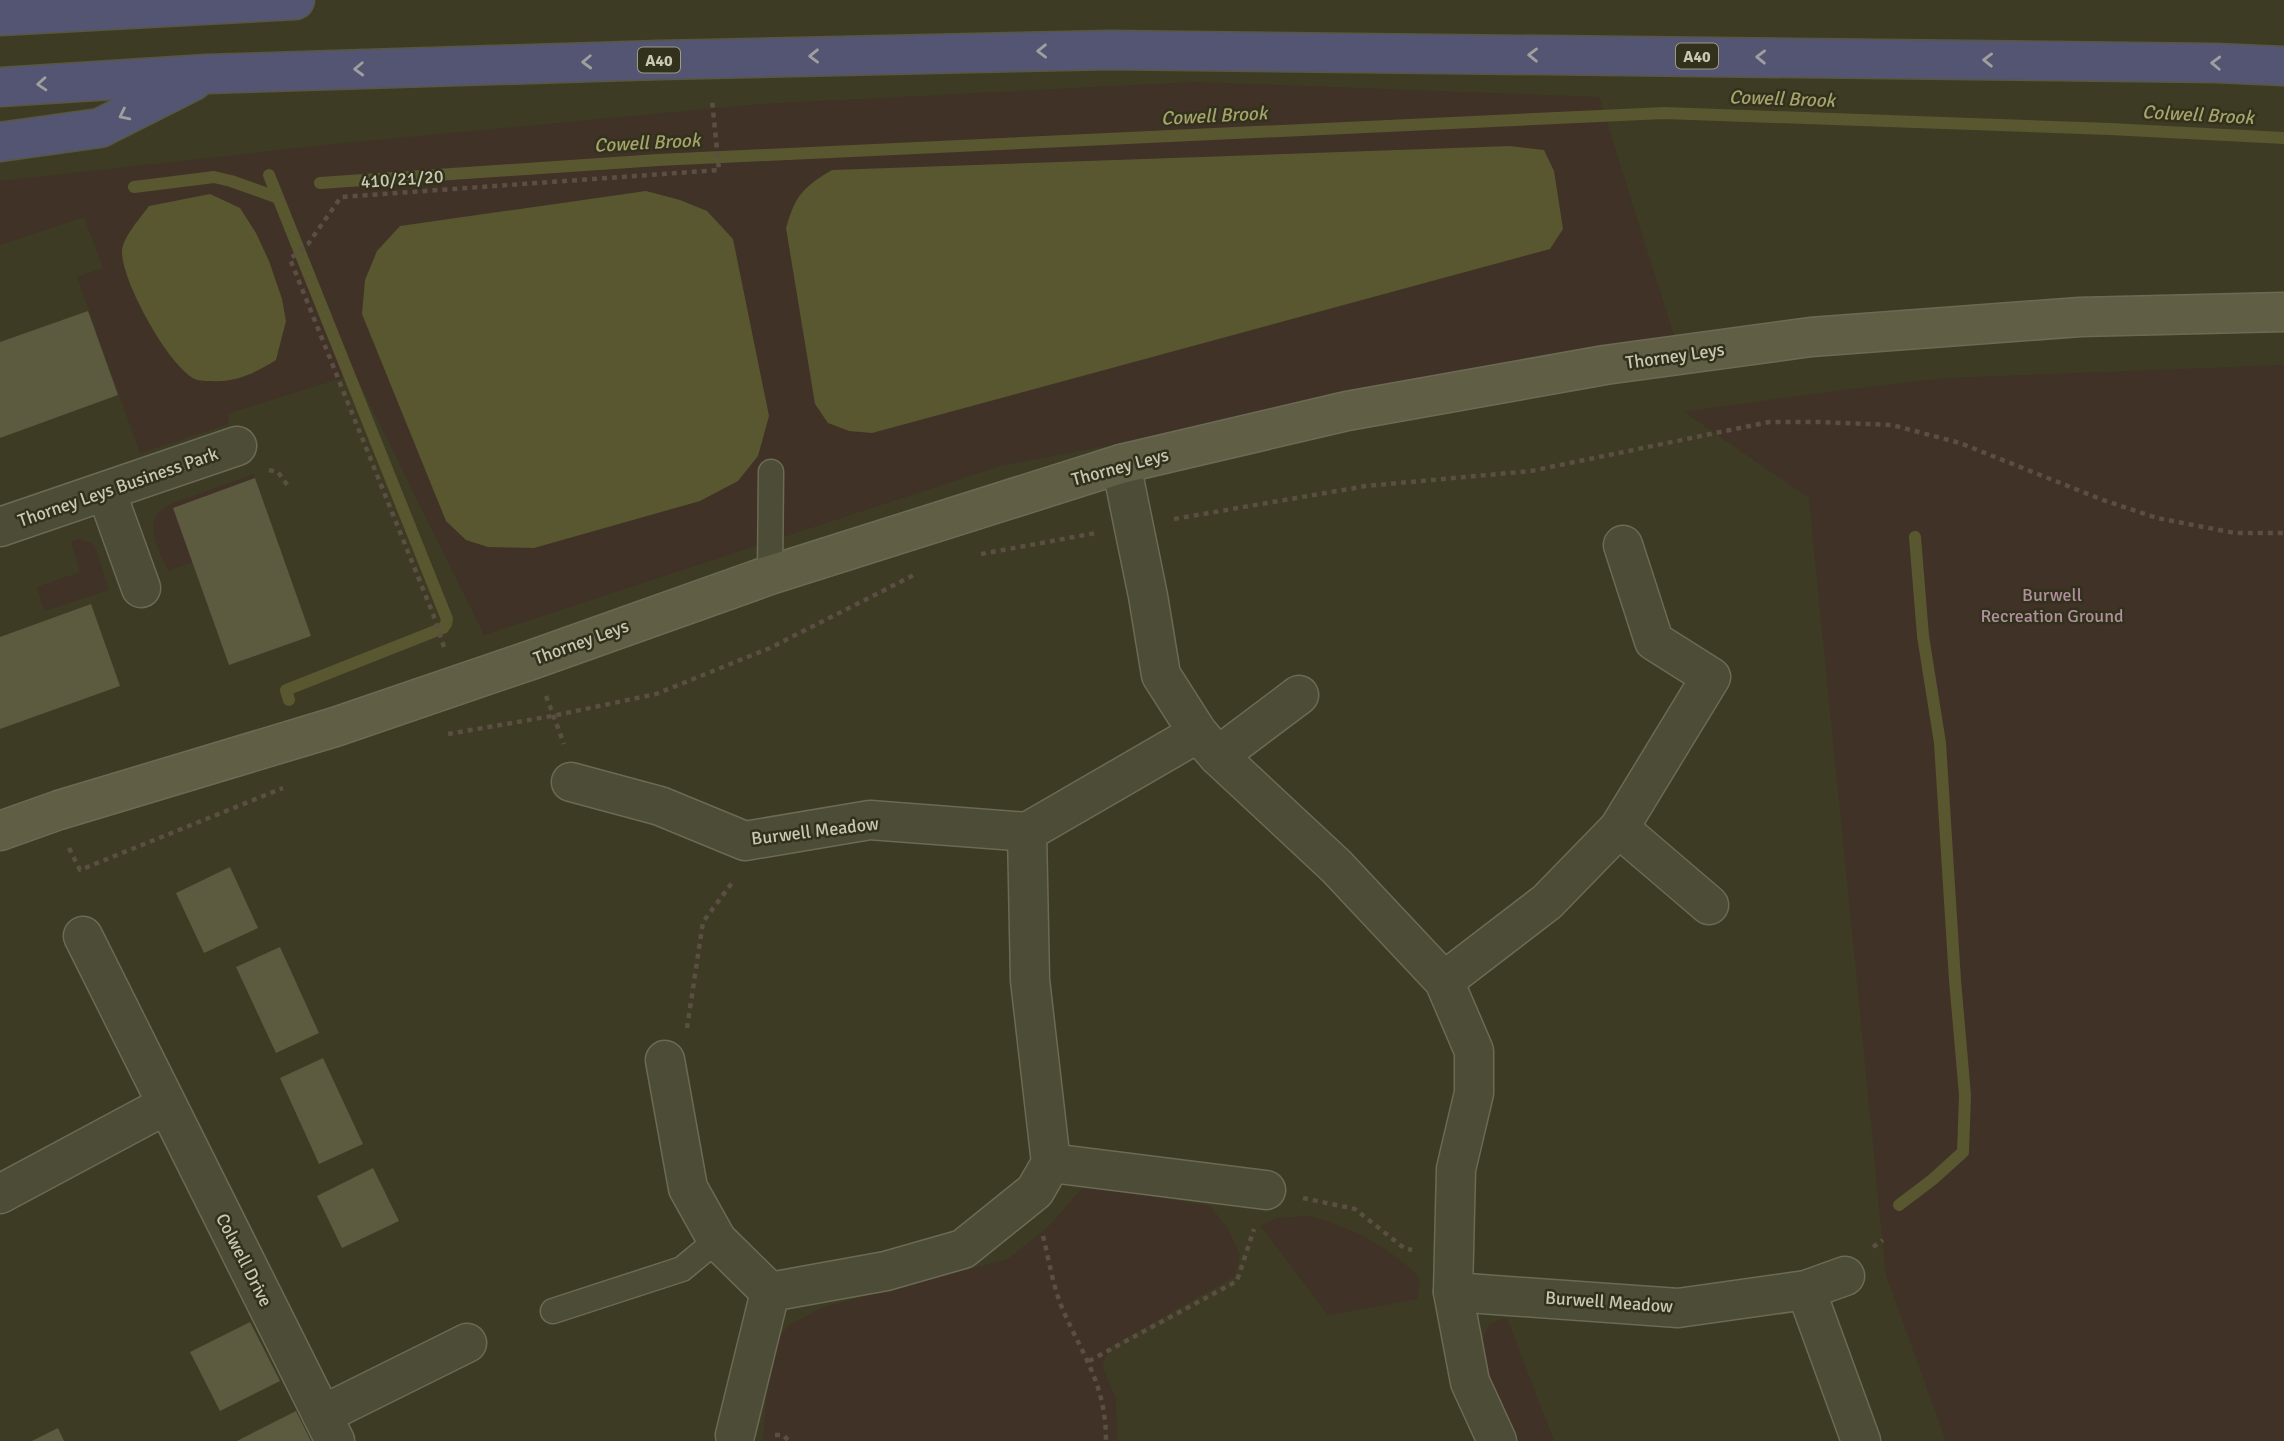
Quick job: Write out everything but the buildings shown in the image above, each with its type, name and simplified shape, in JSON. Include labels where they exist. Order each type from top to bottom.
[{"type":"highway","points":[[0,16],[295,0]]},
{"type":"highway","name":"A40","points":[[0,87],[208,74],[1110,50],[2216,62],[2284,66]]},
{"type":"highway","points":[[0,142],[100,128],[208,74]]},
{"type":"street","name":"Thorney Leys","points":[[0,831],[59,810],[335,727],[770,575],[1121,464],[1347,411],[1605,365],[1811,337],[2080,317],[2284,312]]},
{"type":"street","name":"Thorney Leys Business Park","points":[[0,527],[237,446]]},
{"type":"street","points":[[1121,464],[1161,675],[1208,744],[1336,866],[1444,981],[1474,1051],[1474,1093],[1456,1169],[1453,1277],[1470,1382],[1497,1441]]},
{"type":"street","points":[[106,491],[141,588]]},
{"type":"street","points":[[1444,981],[1547,902],[1619,828],[1711,677],[1654,641],[1623,545]]},
{"type":"street","points":[[1043,1177],[1030,980],[1027,832],[1208,744],[1299,695]]},
{"type":"street","name":"Burwell Meadow","points":[[571,782],[660,806],[745,841],[870,820],[1027,832]]},
{"type":"street","points":[[1619,828],[1709,905]]},
{"type":"street","name":"Colwell Drive","points":[[83,936],[329,1428],[467,1343]]},
{"type":"street","points":[[665,1060],[688,1188],[717,1240],[770,1292]]},
{"type":"street","points":[[0,1194],[166,1105]]},
{"type":"street","points":[[770,1292],[886,1271],[963,1249],[1043,1177],[1266,1190]]},
{"type":"street","name":"Burwell Meadow","points":[[1453,1277],[1678,1307],[1806,1290],[1845,1276]]},
{"type":"street","points":[[1806,1290],[1861,1441]]},
{"type":"street","points":[[735,1435],[770,1292]]},
{"type":"lane","points":[[770,575],[771,472]]},
{"type":"lane","points":[[553,1311],[682,1269],[717,1240]]},
{"type":"path","name":"410/21/20","points":[[443,642],[290,260],[308,244],[341,197],[719,170],[712,100]]},
{"type":"path","points":[[971,556],[1366,486],[1531,471],[1769,422],[1892,425],[1960,443],[2103,500],[2157,518],[2235,533],[2284,533]]},
{"type":"path","points":[[438,735],[465,733],[656,694],[770,648],[919,573]]},
{"type":"path","points":[[534,659],[552,716],[571,760],[571,782]]},
{"type":"path","points":[[64,837],[80,870],[289,786]]},
{"type":"path","points":[[665,1060],[685,1046],[703,922],[735,879],[745,841]]},
{"type":"path","points":[[1043,1177],[1039,1221],[1061,1307],[1089,1361],[1102,1396],[1106,1441]]},
{"type":"path","points":[[1089,1361],[1237,1281],[1266,1190],[1355,1209],[1404,1248],[1453,1277]]},
{"type":"green space","points":[[1196,82],[1599,97],[1675,339],[1000,466],[484,635],[355,374],[227,414],[229,424],[140,453],[77,277],[103,268],[84,217],[0,245],[0,181],[334,144],[760,104]]},
{"type":"green space","name":"Burwell Recreation Ground","points":[[2284,365],[2284,1441],[1946,1441],[1886,1275],[1809,498],[1684,412],[1947,378]]},
{"type":"green space","points":[[254,474],[255,478],[174,508],[193,562],[168,571],[154,534],[153,525],[161,510]]},
{"type":"green space","points":[[78,539],[91,543],[96,549],[109,590],[44,611],[37,587],[80,572],[71,542]]},
{"type":"green space","points":[[1085,1185],[1210,1206],[1228,1229],[1240,1255],[1235,1276],[1112,1346],[1102,1365],[1116,1399],[1117,1441],[763,1441],[770,1350],[788,1326],[821,1308],[1008,1259],[1049,1226]]},
{"type":"green space","points":[[1309,1216],[1354,1232],[1395,1256],[1419,1277],[1418,1299],[1328,1315],[1261,1226],[1276,1218]]},
{"type":"green space","points":[[1507,1318],[1554,1441],[1511,1441],[1493,1398],[1484,1366],[1484,1337],[1490,1324]]},
{"type":"shaded area","points":[[1510,146],[1544,150],[1554,171],[1563,229],[1550,249],[872,433],[849,431],[828,423],[815,404],[786,228],[802,193],[832,170]]},
{"type":"shaded area","points":[[646,191],[707,211],[733,239],[769,416],[758,456],[738,481],[700,501],[534,548],[488,547],[466,540],[446,521],[362,314],[365,280],[377,251],[400,226]]},
{"type":"shaded area","points":[[210,194],[240,208],[256,233],[282,299],[286,321],[276,360],[245,376],[220,381],[195,379],[172,358],[148,321],[129,282],[122,251],[129,234],[149,206]]},
{"type":"waterway","name":"Cowell Brook","points":[[320,183],[658,160],[1664,113],[2284,138]]},
{"type":"waterway","points":[[269,175],[447,619],[443,628],[286,690],[289,700]]},
{"type":"waterway","points":[[134,187],[214,177],[276,197]]},
{"type":"waterway","points":[[1899,1205],[1963,1152],[1965,1095],[1940,743],[1923,636],[1915,537]]},
{"type":"water label","name":"Colwell Brook","points":[[2198,114]]}]
